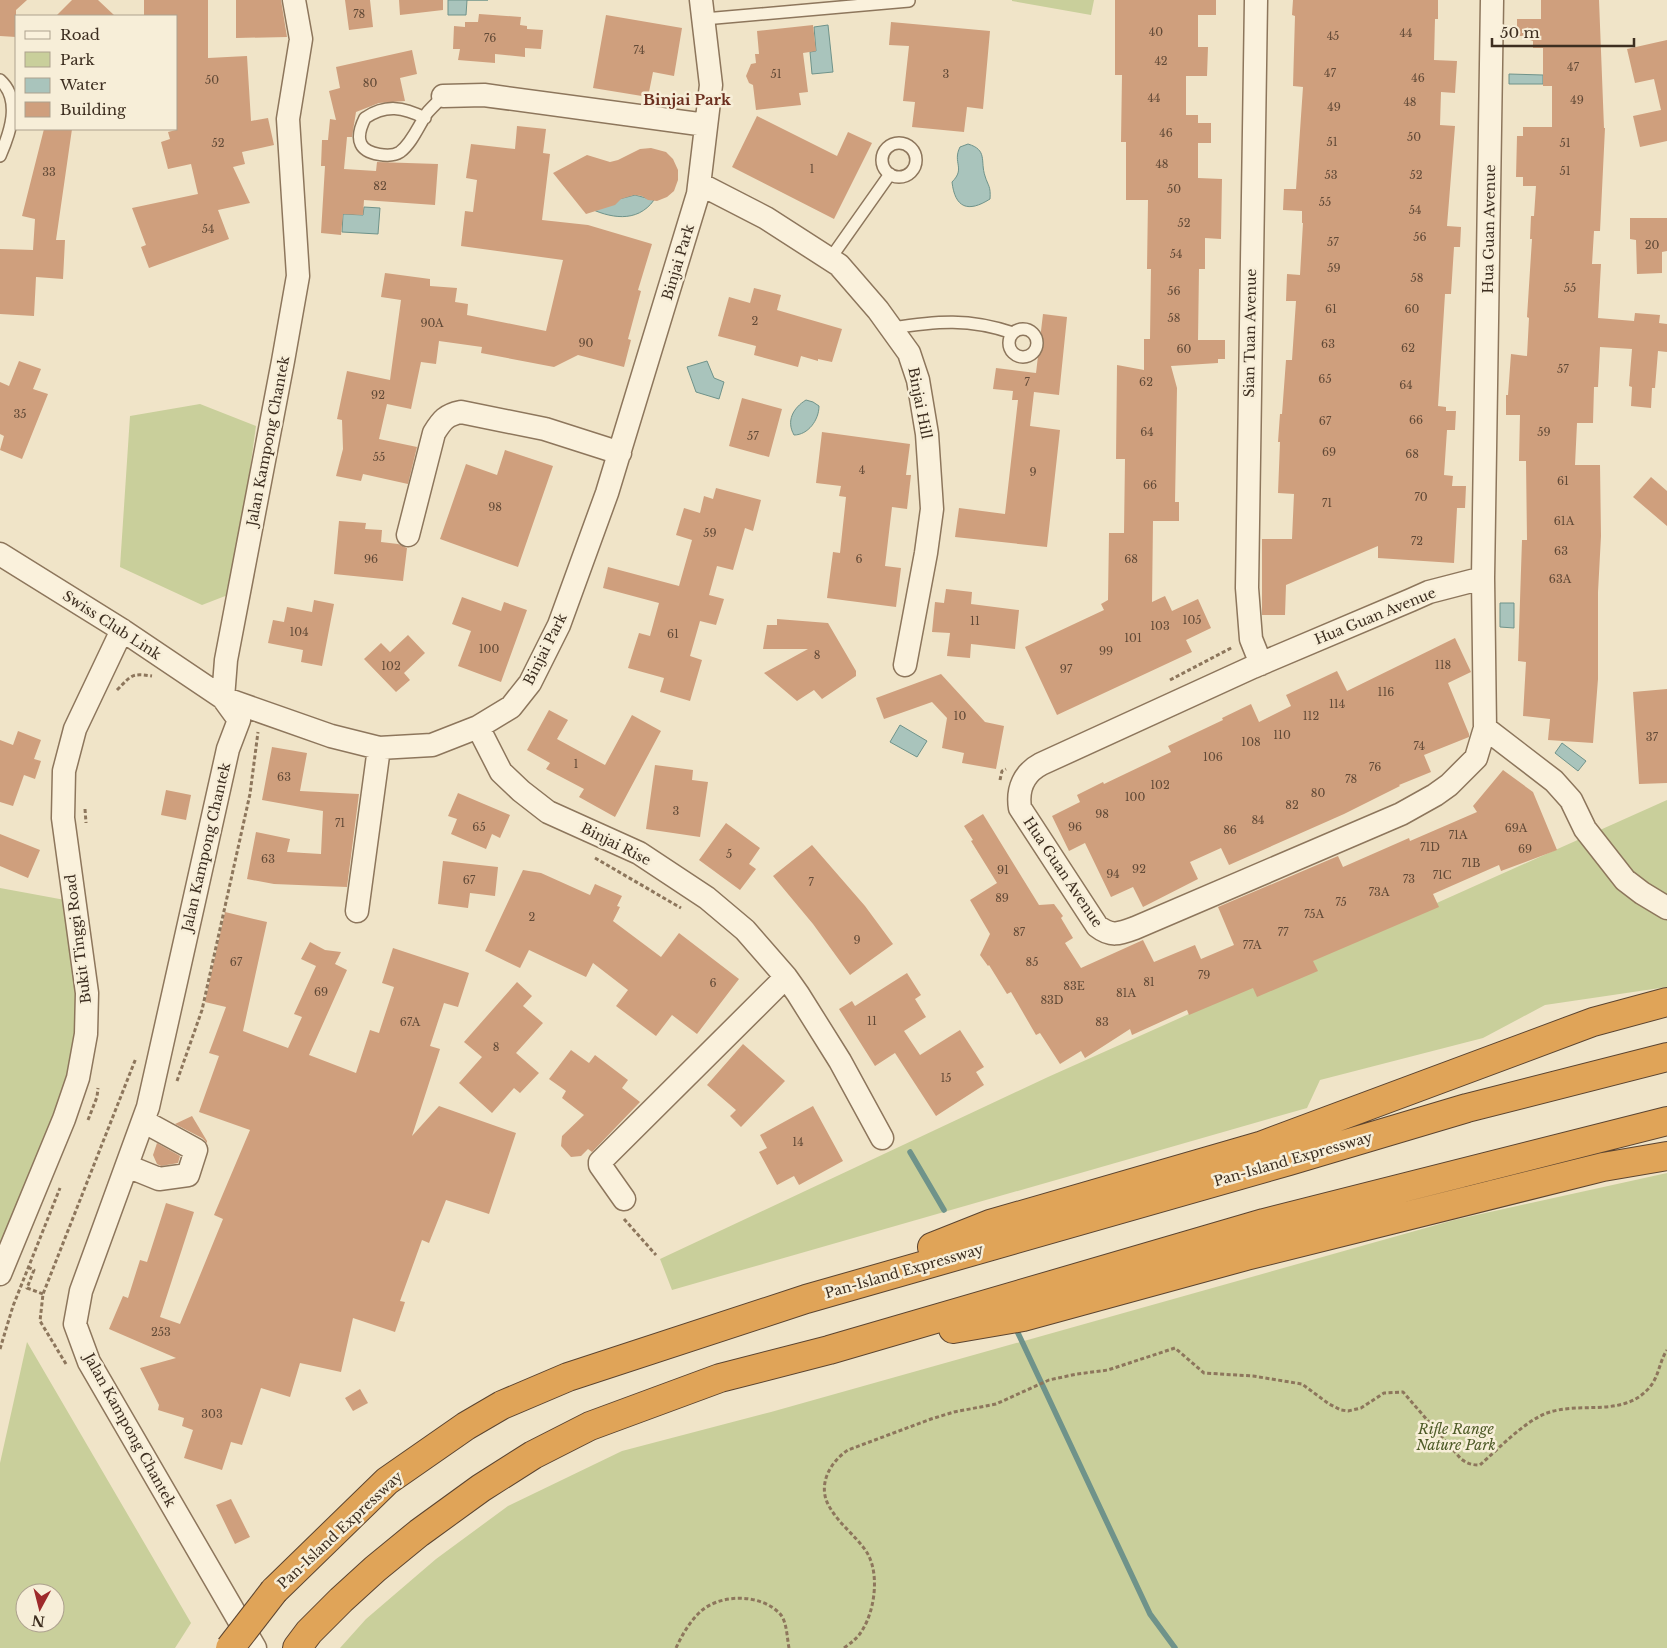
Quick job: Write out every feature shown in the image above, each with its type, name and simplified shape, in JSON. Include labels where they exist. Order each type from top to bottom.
[{"type":"highway","points":[[806,1299],[990,1224],[1260,1146],[1593,1022],[1667,1002]]},
{"type":"highway","name":"Pan-Island Expressway","points":[[230,1648],[274,1591],[387,1481],[466,1426],[502,1404],[568,1377],[806,1299],[1468,1108],[1667,1057]]},
{"type":"highway","points":[[303,1640],[375,1568],[419,1533],[480,1488],[533,1455],[590,1426],[720,1378],[829,1350],[1264,1223],[1667,1121]]},
{"type":"highway","points":[[829,1350],[1023,1317],[1275,1249],[1603,1168],[1667,1156]]},
{"type":"street","name":"Jalan Kampong Chantek","points":[[254,1648],[89,1362],[75,1324],[81,1291],[150,1097],[228,750],[239,720],[223,698],[226,660],[298,276],[288,119],[301,39],[294,0]]},
{"type":"street","name":"Sian Tuan Avenue","points":[[1256,0],[1247,588],[1251,639],[1261,664]]},
{"type":"street","name":"Hua Guan Avenue","points":[[1483,578],[1429,592],[1261,664],[1041,764],[1028,773],[1024,779],[1020,795],[1020,808],[1097,926],[1106,933],[1116,934],[1135,928],[1392,818],[1449,785],[1476,758],[1485,728],[1483,578],[1492,0]]},
{"type":"street","name":"Binjai Park","points":[[223,698],[314,731],[379,748],[432,745],[478,727],[511,708],[530,683],[559,625],[608,493],[693,212],[700,184],[711,78],[702,9]]},
{"type":"street","points":[[444,96],[484,95],[706,125]]},
{"type":"street","name":"Binjai Hill","points":[[700,184],[766,218],[839,265],[878,310],[909,353],[918,380],[927,434],[932,509],[926,553],[905,665]]},
{"type":"street","points":[[408,535],[434,433],[442,419],[450,414],[461,412],[508,420],[545,429],[620,453]]},
{"type":"street","name":"Swiss Club Link","points":[[0,554],[122,630],[223,698]]},
{"type":"street","name":"Bukit Tinggi Road","points":[[0,1274],[64,1119],[78,1078],[83,1052],[86,1034],[87,993],[63,818],[64,771],[75,729],[122,630]]},
{"type":"street","name":"Binjai Rise","points":[[478,727],[501,772],[521,791],[548,812],[639,853],[707,898],[746,930],[786,977],[840,1061],[882,1138]]},
{"type":"street","points":[[1485,728],[1554,781],[1571,800],[1585,829],[1625,880],[1667,908]]},
{"type":"street","points":[[358,911],[379,748]]},
{"type":"street","points":[[621,1206],[600,1162],[786,977]]},
{"type":"street","points":[[126,1166],[159,1179],[188,1175],[196,1150],[143,1120]]},
{"type":"lane","points":[[702,9],[909,1]]},
{"type":"lane","points":[[0,80],[5,85],[13,104],[11,127],[0,156]]},
{"type":"lane","points":[[424,118],[409,110],[378,110],[365,118],[359,135],[361,144],[365,150],[374,153],[391,155],[400,152],[424,118],[444,96]]},
{"type":"lane","points":[[830,259],[890,174]]},
{"type":"lane","points":[[892,328],[924,323],[962,322],[989,325],[1013,333]]},
{"type":"path","points":[[595,857],[686,910]]},
{"type":"path","points":[[621,1206],[656,1255]]},
{"type":"path","points":[[28,1267],[34,1270],[27,1288],[43,1294]]},
{"type":"path","points":[[844,1648],[855,1641],[867,1622],[872,1600],[874,1576],[866,1551],[828,1506],[825,1484],[827,1473],[839,1455],[848,1450],[931,1419],[954,1412],[996,1404],[1049,1380],[1108,1370],[1176,1348],[1204,1373],[1253,1376],[1302,1384],[1328,1404],[1341,1410],[1348,1411],[1361,1408],[1384,1393],[1403,1392],[1461,1460],[1467,1464],[1480,1465],[1531,1422],[1547,1413],[1570,1408],[1612,1407],[1632,1401],[1649,1389],[1658,1373],[1660,1361],[1667,1350]]},
{"type":"path","points":[[676,1648],[684,1633],[700,1612],[710,1605],[725,1600],[744,1598],[759,1601],[781,1615],[784,1621],[789,1648]]},
{"type":"green space","points":[[1012,0],[1094,0],[1091,15]]},
{"type":"green space","points":[[200,404],[256,426],[233,593],[202,605],[120,567],[130,416]]},
{"type":"green space","points":[[1667,800],[1667,987],[1545,1005],[1483,1038],[1320,1080],[1307,1108],[672,1290],[660,1259],[1048,1077]]},
{"type":"green space","points":[[0,888],[65,900],[79,1007],[65,1092],[0,1246]]},
{"type":"green space","name":"Rifle Range Nature Park","points":[[1667,1173],[1667,1648],[340,1648],[366,1619],[436,1559],[508,1506],[622,1451],[771,1412],[1454,1220]]},
{"type":"green space","points":[[27,1342],[191,1623],[175,1648],[0,1648],[0,1463]]},
{"type":"water","points":[[448,0],[467,0],[466,15],[448,15]]},
{"type":"water","points":[[828,25],[833,72],[812,74],[810,52],[816,51],[814,27]]},
{"type":"water","points":[[1509,74],[1543,75],[1543,84],[1509,84]]},
{"type":"water","points":[[968,144],[974,146],[981,153],[985,176],[990,189],[990,199],[969,207],[964,206],[956,198],[952,182],[959,169],[957,157],[960,147]]},
{"type":"water","points":[[635,195],[654,200],[639,213],[622,217],[604,214],[587,207]]},
{"type":"water","points":[[364,207],[380,208],[378,234],[342,232],[343,214],[363,215]]},
{"type":"water","points":[[707,361],[714,378],[724,382],[719,399],[696,392],[687,367]]},
{"type":"water","points":[[806,400],[819,406],[819,411],[815,421],[808,430],[794,435],[791,425],[792,415]]},
{"type":"water","points":[[1500,603],[1514,603],[1514,628],[1500,627]]},
{"type":"water","points":[[900,725],[927,741],[917,757],[890,742]]},
{"type":"water","points":[[1562,743],[1586,761],[1578,771],[1555,753]]},
{"type":"building","points":[[0,0],[27,0],[16,10],[15,37],[0,36]]},
{"type":"building","points":[[72,0],[98,0],[114,15],[57,15]]},
{"type":"building","points":[[144,0],[208,0],[208,58],[247,56],[251,121],[268,118],[274,145],[242,152],[245,164],[233,167],[250,203],[218,210],[229,239],[149,268],[141,247],[146,245],[132,208],[198,194],[191,164],[168,169],[161,142],[170,139],[168,132],[178,130],[178,15],[144,15]]},
{"type":"building","points":[[236,0],[281,0],[287,37],[236,38]]},
{"type":"building","points":[[345,0],[370,0],[373,27],[349,30]]},
{"type":"building","points":[[399,0],[443,0],[443,10],[400,15]]},
{"type":"building","points":[[1115,0],[1216,0],[1216,15],[1198,15],[1198,47],[1208,47],[1207,76],[1186,76],[1186,115],[1198,115],[1198,123],[1211,123],[1211,143],[1198,143],[1198,178],[1222,179],[1221,239],[1205,238],[1205,269],[1199,269],[1198,340],[1225,340],[1225,359],[1218,359],[1218,363],[1171,366],[1177,388],[1175,502],[1179,502],[1179,521],[1153,521],[1152,602],[1165,596],[1172,611],[1198,599],[1211,628],[1186,640],[1192,652],[1057,715],[1025,647],[1104,610],[1101,604],[1108,600],[1109,533],[1124,533],[1125,459],[1116,459],[1117,365],[1144,370],[1144,339],[1150,339],[1151,269],[1147,269],[1148,200],[1126,200],[1126,142],[1121,142],[1122,75],[1115,75]]},
{"type":"building","points":[[1293,0],[1438,0],[1438,19],[1435,19],[1434,60],[1457,61],[1455,93],[1441,92],[1440,125],[1455,126],[1447,226],[1461,227],[1460,247],[1454,247],[1451,294],[1445,294],[1438,406],[1446,407],[1446,411],[1456,411],[1455,430],[1447,430],[1444,475],[1453,476],[1452,486],[1466,486],[1465,508],[1457,508],[1454,563],[1378,558],[1378,546],[1286,585],[1285,615],[1262,615],[1262,539],[1292,539],[1294,494],[1278,493],[1280,442],[1278,442],[1286,360],[1292,360],[1296,301],[1286,301],[1287,274],[1300,275],[1303,223],[1302,211],[1283,210],[1284,189],[1296,189],[1303,87],[1293,86],[1295,16],[1292,15]]},
{"type":"building","points":[[1541,0],[1599,0],[1605,128],[1600,231],[1594,231],[1592,264],[1601,264],[1598,318],[1634,321],[1635,313],[1660,315],[1659,323],[1667,324],[1667,352],[1658,351],[1655,388],[1652,388],[1651,408],[1631,406],[1632,387],[1629,386],[1632,349],[1600,347],[1598,387],[1594,387],[1593,423],[1577,423],[1575,465],[1600,465],[1601,536],[1598,592],[1598,679],[1593,743],[1548,740],[1550,719],[1523,716],[1526,662],[1518,661],[1522,540],[1527,540],[1526,461],[1519,461],[1520,415],[1506,415],[1506,395],[1508,395],[1511,354],[1527,356],[1529,318],[1527,317],[1532,239],[1530,239],[1531,216],[1534,216],[1536,186],[1523,186],[1523,177],[1516,177],[1517,136],[1523,136],[1523,127],[1552,127],[1552,86],[1543,86],[1543,48],[1533,48],[1533,41],[1530,40],[1530,36],[1517,36],[1517,19],[1541,19]]},
{"type":"building","points":[[479,14],[521,17],[520,25],[527,26],[527,29],[543,30],[541,49],[525,48],[525,57],[495,54],[495,63],[458,60],[460,49],[453,49],[454,26],[465,27],[465,22],[478,22]]},
{"type":"building","points":[[606,15],[682,28],[674,76],[653,72],[648,97],[593,88]]},
{"type":"building","points":[[891,22],[990,31],[983,109],[967,107],[964,132],[912,127],[915,102],[903,101],[909,46],[889,45]]},
{"type":"building","points":[[813,25],[816,51],[803,53],[808,92],[799,93],[801,105],[756,110],[753,85],[749,83],[746,76],[751,64],[756,63],[755,54],[759,54],[757,31]]},
{"type":"building","points":[[1667,40],[1667,141],[1640,147],[1633,116],[1661,110],[1654,79],[1635,83],[1627,49]]},
{"type":"building","points":[[412,50],[417,74],[400,78],[405,101],[379,103],[356,112],[352,137],[347,137],[344,169],[376,171],[377,162],[438,164],[435,205],[364,200],[363,215],[343,214],[341,235],[321,233],[325,166],[321,166],[322,140],[328,140],[330,119],[336,120],[329,91],[340,88],[336,67]]},
{"type":"building","points":[[757,116],[837,156],[848,132],[872,143],[834,219],[732,167]]},
{"type":"building","points":[[517,126],[546,129],[543,153],[550,154],[542,220],[588,225],[652,244],[638,290],[641,291],[628,339],[631,340],[624,367],[578,355],[554,367],[481,353],[482,347],[439,341],[436,364],[421,362],[411,409],[387,404],[379,439],[417,447],[408,484],[363,474],[361,481],[336,476],[343,449],[342,420],[337,419],[347,371],[390,380],[401,300],[381,297],[385,273],[430,279],[430,286],[457,288],[455,302],[468,304],[467,315],[546,331],[563,260],[461,246],[465,211],[473,212],[477,180],[466,178],[471,144],[515,149]]},
{"type":"building","points":[[44,130],[72,130],[56,240],[65,240],[63,279],[36,277],[34,316],[0,314],[0,249],[33,250],[35,219],[22,216]]},
{"type":"building","points":[[651,148],[666,152],[673,159],[678,170],[678,180],[674,191],[667,197],[657,201],[634,195],[621,199],[615,205],[586,214],[553,173],[587,155],[610,162],[640,149]]},
{"type":"building","points":[[1630,218],[1667,218],[1667,251],[1662,252],[1662,273],[1637,274],[1636,240],[1630,239]]},
{"type":"building","points":[[754,288],[781,295],[777,310],[842,329],[832,362],[818,359],[818,361],[801,356],[798,367],[754,355],[756,346],[718,336],[729,297],[750,303]]},
{"type":"building","points":[[1043,314],[1067,317],[1059,395],[1034,392],[1030,426],[1060,430],[1047,547],[955,537],[959,508],[1005,514],[1018,400],[1012,400],[1013,391],[993,389],[996,368],[1036,373]]},
{"type":"building","points":[[19,361],[41,369],[33,389],[48,394],[22,459],[0,450],[4,436],[0,434],[0,382],[9,386]]},
{"type":"building","points":[[742,398],[782,409],[769,457],[729,446]]},
{"type":"building","points":[[822,432],[910,444],[906,475],[911,475],[907,509],[892,507],[885,566],[901,568],[896,607],[827,598],[833,552],[840,553],[846,497],[839,496],[841,486],[816,483]]},
{"type":"building","points":[[505,450],[553,466],[518,567],[440,539],[466,464],[497,475]]},
{"type":"building","points":[[1651,477],[1667,491],[1667,526],[1633,497]]},
{"type":"building","points":[[716,488],[761,500],[753,531],[745,528],[733,570],[717,566],[709,595],[724,599],[716,625],[700,621],[690,656],[702,660],[690,701],[660,692],[664,678],[628,668],[639,633],[650,636],[659,603],[603,588],[608,567],[679,586],[692,540],[676,535],[684,508],[700,513],[704,496],[713,499]]},
{"type":"building","points":[[339,521],[366,523],[365,529],[382,530],[381,542],[398,544],[407,548],[403,581],[334,574]]},
{"type":"building","points":[[946,589],[972,592],[971,604],[1019,610],[1015,649],[971,644],[970,658],[947,656],[950,633],[932,632],[935,602],[944,603]]},
{"type":"building","points":[[462,597],[501,611],[504,602],[527,610],[501,682],[458,666],[471,631],[452,624]]},
{"type":"building","points":[[314,600],[334,604],[322,666],[301,662],[303,650],[268,643],[273,620],[284,622],[287,607],[312,612]]},
{"type":"building","points":[[777,619],[828,623],[856,671],[856,676],[822,699],[814,690],[797,701],[764,673],[808,649],[763,649],[767,625],[777,625]]},
{"type":"building","points":[[408,635],[425,653],[404,673],[410,680],[396,692],[364,659],[381,643],[390,652]]},
{"type":"building","points":[[1455,638],[1471,672],[1448,683],[1469,737],[1424,755],[1431,772],[1399,785],[1344,814],[1229,865],[1221,848],[1190,862],[1198,879],[1143,907],[1133,887],[1111,897],[1085,843],[1069,851],[1052,816],[1080,802],[1077,795],[1171,752],[1168,746],[1223,720],[1222,718],[1251,704],[1259,722],[1291,706],[1286,695],[1337,671],[1347,691]]},
{"type":"building","points":[[941,674],[985,722],[1004,726],[996,769],[962,763],[964,753],[942,748],[947,718],[932,702],[884,719],[876,698]]},
{"type":"building","points":[[1667,689],[1667,783],[1639,784],[1633,692]]},
{"type":"building","points":[[549,710],[568,720],[557,739],[605,765],[632,715],[661,731],[615,817],[579,797],[584,789],[546,769],[550,763],[527,750]]},
{"type":"building","points":[[18,731],[41,740],[34,759],[41,761],[35,779],[24,775],[13,806],[0,802],[0,740],[13,745]]},
{"type":"building","points":[[272,747],[307,753],[300,791],[359,794],[347,887],[274,884],[247,879],[256,832],[290,839],[287,852],[321,854],[323,811],[262,800]]},
{"type":"building","points":[[655,765],[693,770],[692,780],[708,782],[700,837],[646,829]]},
{"type":"building","points":[[1503,770],[1533,792],[1557,850],[1501,871],[1499,865],[1433,894],[1439,907],[1313,961],[1318,971],[1257,997],[1253,988],[1189,1015],[1187,1010],[1132,1035],[1130,1029],[1085,1058],[1081,1051],[1060,1064],[1040,1033],[1036,1035],[1011,992],[1007,994],[989,965],[980,955],[990,934],[970,900],[997,883],[964,826],[983,814],[1039,905],[1054,904],[1063,916],[1061,918],[1073,938],[1065,943],[1081,968],[1143,940],[1154,962],[1195,945],[1201,959],[1234,945],[1218,907],[1338,856],[1343,867],[1409,838],[1410,841],[1477,812],[1473,806]]},
{"type":"building","points":[[166,790],[191,795],[186,820],[161,815]]},
{"type":"building","points":[[458,793],[510,815],[500,838],[492,834],[486,849],[451,834],[457,819],[448,816]]},
{"type":"building","points":[[726,823],[760,848],[749,864],[756,869],[740,890],[699,860]]},
{"type":"building","points":[[0,834],[40,850],[28,878],[0,866]]},
{"type":"building","points":[[812,845],[865,906],[893,944],[850,975],[813,924],[773,876]]},
{"type":"building","points":[[443,861],[498,867],[495,896],[470,893],[468,908],[438,904]]},
{"type":"building","points":[[523,870],[541,873],[590,895],[595,884],[622,896],[617,906],[620,907],[613,921],[661,957],[679,933],[739,979],[697,1034],[672,1015],[656,1036],[616,1006],[628,990],[593,963],[586,977],[529,950],[520,968],[485,951]]},
{"type":"building","points":[[225,912],[267,922],[243,1031],[288,1048],[302,1017],[294,1014],[316,966],[301,959],[310,942],[325,950],[341,952],[335,964],[347,970],[309,1055],[356,1073],[370,1030],[379,1033],[394,987],[382,983],[393,948],[469,973],[458,1007],[444,1003],[430,1046],[440,1049],[412,1136],[439,1106],[516,1133],[489,1214],[446,1200],[429,1243],[422,1240],[400,1301],[405,1302],[395,1332],[353,1318],[341,1372],[300,1363],[290,1397],[261,1388],[242,1445],[231,1442],[222,1470],[184,1458],[193,1430],[182,1426],[184,1418],[158,1410],[159,1405],[140,1368],[176,1358],[109,1329],[123,1296],[128,1298],[140,1260],[147,1262],[166,1203],[194,1212],[160,1317],[180,1324],[223,1219],[214,1215],[250,1130],[199,1112],[219,1056],[209,1053],[226,1007],[205,1002]]},
{"type":"building","points":[[907,973],[921,995],[915,999],[926,1017],[904,1031],[920,1055],[960,1030],[984,1067],[976,1072],[984,1085],[936,1116],[895,1053],[875,1066],[839,1009],[852,1001],[855,1006]]},
{"type":"building","points":[[517,982],[532,996],[523,1006],[543,1023],[516,1053],[539,1073],[520,1093],[514,1088],[492,1113],[459,1083],[482,1057],[464,1042]]},
{"type":"building","points":[[743,1044],[785,1081],[741,1127],[730,1116],[736,1110],[707,1085]]},
{"type":"building","points":[[571,1050],[589,1063],[595,1055],[628,1080],[622,1088],[640,1102],[592,1152],[588,1149],[581,1156],[571,1157],[561,1146],[562,1136],[584,1115],[562,1098],[566,1091],[549,1079]]},
{"type":"building","points":[[813,1106],[843,1161],[799,1185],[794,1176],[777,1185],[759,1152],[767,1148],[760,1135]]},
{"type":"building","points":[[192,1116],[207,1143],[202,1138],[175,1124]]},
{"type":"building","points":[[157,1143],[180,1156],[178,1163],[161,1166],[157,1164],[153,1155]]},
{"type":"building","points":[[360,1389],[368,1403],[353,1411],[345,1398]]},
{"type":"building","points":[[231,1499],[250,1537],[235,1544],[216,1505]]},
{"type":"waterway","points":[[910,1152],[944,1210]]},
{"type":"waterway","points":[[1017,1331],[1150,1614],[1175,1648]]},
{"type":"district","name":"Binjai Park","points":[[687,99]]}]
